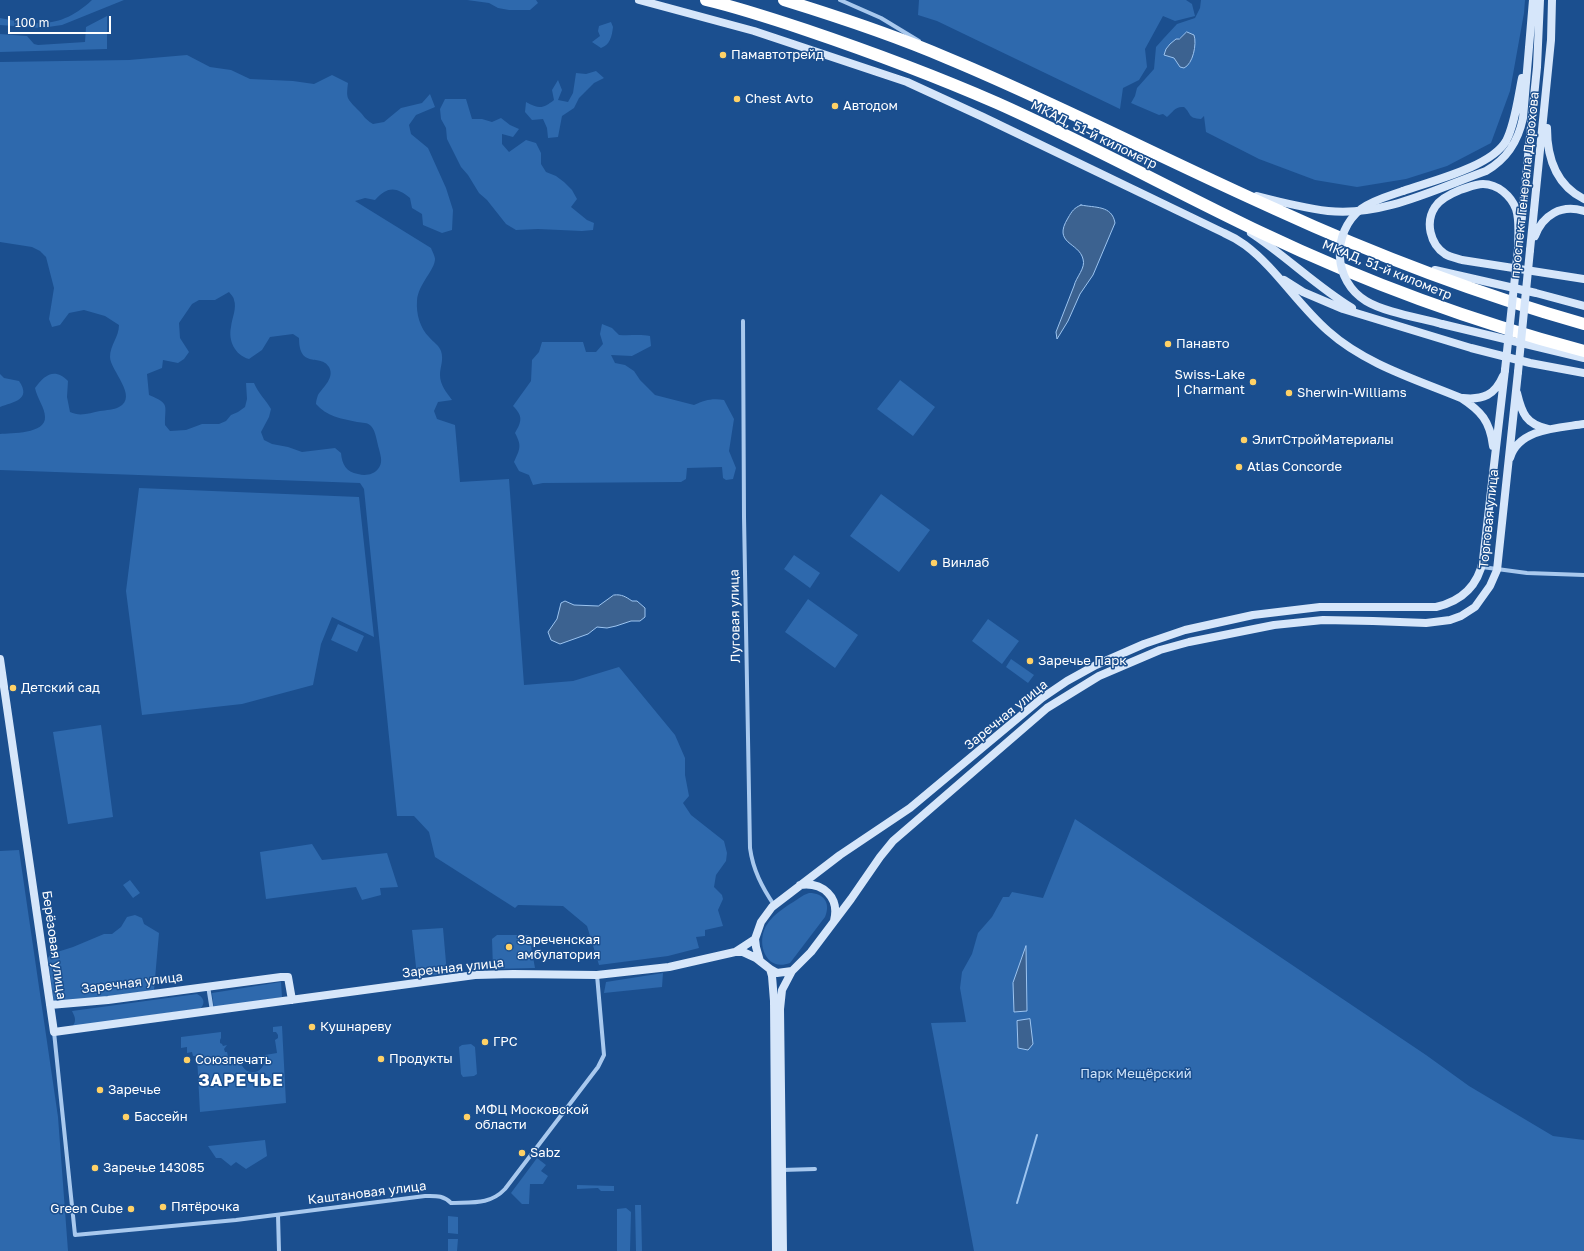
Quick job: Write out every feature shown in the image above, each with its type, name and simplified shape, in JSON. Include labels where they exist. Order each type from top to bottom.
[{"type":"highway","name":"МКАД, 51-й километр","points":[[706,0],[758,14],[924,72],[1005,107],[1264,234],[1338,266],[1419,299],[1462,314],[1584,351]]},
{"type":"highway","name":"МКАД, 51-й километр","points":[[784,0],[872,29],[1007,83],[1236,192],[1403,264],[1471,288],[1584,324]]},
{"type":"street","points":[[639,0],[754,31],[907,82],[984,117],[1224,232],[1245,245],[1288,284],[1325,302],[1471,348],[1530,363],[1584,373]]},
{"type":"street","points":[[840,0],[881,18],[945,57]]},
{"type":"street","points":[[1236,192],[1329,211],[1364,211],[1396,204],[1486,171],[1496,165],[1511,149],[1521,130],[1533,0]]},
{"type":"street","name":"проспект Генерала Дорохова","points":[[1506,370],[1537,67],[1540,0]]},
{"type":"street","name":"проспект Генерала Дорохова","points":[[1518,372],[1551,40],[1552,0]]},
{"type":"street","points":[[1528,48],[1511,127],[1506,141],[1499,149],[1479,164],[1367,205],[1350,220],[1340,241],[1339,256],[1342,271],[1353,290],[1371,304],[1442,324],[1584,358]]},
{"type":"street","points":[[1546,91],[1547,138],[1554,170],[1562,183],[1584,199]]},
{"type":"street","points":[[1518,249],[1518,219],[1516,209],[1505,194],[1492,185],[1475,185],[1452,193],[1441,200],[1431,215],[1431,234],[1434,242],[1444,253],[1452,257],[1462,260],[1584,279]]},
{"type":"street","points":[[1530,250],[1538,227],[1550,214],[1567,208],[1584,211]]},
{"type":"street","points":[[1224,214],[1290,261],[1334,297],[1362,314]]},
{"type":"street","points":[[1403,264],[1498,284],[1584,306]]},
{"type":"street","points":[[1268,267],[1314,319],[1329,332],[1380,364],[1461,398],[1472,405],[1488,423],[1495,456]]},
{"type":"street","name":"Луговая улица","points":[[743,321],[744,517],[750,848],[754,869],[774,905]]},
{"type":"street","points":[[1461,398],[1474,399],[1483,398],[1489,395],[1501,381],[1506,370]]},
{"type":"street","name":"Торговая улица","points":[[1253,615],[1320,607],[1421,607],[1441,605],[1458,599],[1468,592],[1474,585],[1482,567],[1506,370]]},
{"type":"street","name":"Торговая улица","points":[[1255,628],[1289,622],[1323,620],[1426,623],[1450,620],[1461,616],[1475,607],[1490,586],[1496,570],[1518,372]]},
{"type":"street","points":[[1516,386],[1521,410],[1524,415],[1534,425],[1551,430]]},
{"type":"street","points":[[1506,470],[1511,453],[1523,439],[1530,435],[1584,424]]},
{"type":"street","points":[[1482,567],[1527,573],[1584,576]]},
{"type":"street","name":"Заречная улица","points":[[735,952],[755,939],[761,922],[774,905],[840,855],[910,808],[1042,698],[1067,681],[1096,665],[1156,640],[1185,630],[1253,615]]},
{"type":"street","name":"Заречная улица","points":[[783,1251],[780,1009],[782,990],[792,971],[811,952],[852,899],[880,857],[893,842],[1047,708],[1099,676],[1154,653],[1188,642],[1255,628]]},
{"type":"street","name":"Берёзовая улица","points":[[0,659],[54,1032],[75,1235]]},
{"type":"street","points":[[800,885],[814,885],[822,888],[828,893],[833,899],[835,907],[836,914],[834,921]]},
{"type":"street","points":[[755,939],[760,960]]},
{"type":"street","name":"Заречная улица","points":[[54,1032],[476,975],[597,975],[669,967],[735,952],[749,954],[760,960],[770,969]]},
{"type":"street","points":[[770,969],[777,973],[792,971]]},
{"type":"street","points":[[770,969],[774,1001],[776,1251]]},
{"type":"street","name":"Каштановая улица","points":[[75,1235],[236,1220],[425,1196],[438,1196],[446,1198],[451,1203],[486,1201],[498,1197],[506,1189],[598,1067],[604,1055],[597,975]]},
{"type":"street","name":"Заречная улица","points":[[50,1005],[116,999],[277,977],[288,977],[292,1000]]},
{"type":"street","points":[[208,986],[212,1011]]},
{"type":"street","points":[[782,1170],[815,1170]]},
{"type":"street","points":[[278,1215],[279,1251]]},
{"type":"green space","points":[[92,0],[124,0],[62,25],[41,28],[0,25],[0,18],[38,23],[60,20],[70,16]]},
{"type":"green space","points":[[467,0],[536,0],[538,3],[530,10],[509,10],[498,8],[489,3]]},
{"type":"green space","points":[[919,0],[1186,0],[1192,4],[1195,16],[1175,21],[1163,16],[1145,49],[1147,67],[1139,80],[1123,88],[1120,109],[937,21],[918,15]]},
{"type":"green space","points":[[1201,0],[1525,0],[1510,91],[1491,143],[1447,166],[1406,179],[1357,187],[1315,180],[1259,159],[1206,132],[1204,116],[1201,119],[1194,118],[1184,107],[1176,108],[1167,117],[1163,114],[1159,115],[1131,103],[1137,88],[1154,69],[1156,47],[1177,24],[1195,18],[1200,8]],"holes":[[[1187,32],[1194,35],[1195,46],[1190,63],[1180,67],[1174,58],[1164,55],[1166,49]]]},
{"type":"green space","points":[[107,16],[107,49],[0,52],[0,34],[27,36],[34,44],[38,45],[85,42],[86,27]]},
{"type":"green space","points":[[611,22],[613,27],[611,37],[607,45],[601,48],[592,42],[600,36],[598,31],[599,26]]},
{"type":"green space","points":[[187,55],[210,67],[231,70],[250,79],[293,81],[314,84],[332,75],[348,83],[347,95],[349,100],[373,124],[384,122],[401,108],[422,103],[430,94],[435,107],[416,115],[409,125],[411,134],[428,148],[446,188],[453,210],[452,230],[442,233],[423,225],[422,214],[412,208],[410,198],[396,190],[388,190],[375,200],[365,198],[355,201],[431,248],[435,256],[432,268],[418,295],[417,311],[423,329],[441,351],[442,363],[440,379],[444,389],[452,400],[438,402],[434,411],[437,419],[455,425],[460,482],[509,479],[524,685],[573,681],[619,667],[675,735],[685,758],[685,775],[689,796],[683,803],[691,815],[724,841],[727,853],[726,861],[716,875],[714,887],[722,895],[723,899],[718,910],[723,926],[705,930],[705,936],[696,937],[699,948],[668,956],[599,965],[587,926],[563,906],[518,905],[515,908],[435,857],[429,832],[414,816],[397,816],[364,489],[360,483],[0,470],[0,434],[27,432],[40,427],[44,423],[45,414],[35,388],[46,376],[50,374],[59,374],[68,381],[67,397],[70,412],[85,414],[115,409],[124,403],[126,397],[125,390],[114,369],[110,357],[111,349],[118,333],[119,325],[105,316],[84,310],[69,313],[60,325],[52,327],[49,319],[54,288],[46,257],[40,251],[32,247],[0,242],[0,62],[129,60]],"holes":[[[229,292],[234,298],[235,303],[230,332],[236,351],[249,359],[262,350],[270,337],[293,334],[299,338],[300,348],[306,358],[321,361],[329,367],[331,375],[318,395],[316,404],[329,414],[346,420],[366,423],[373,428],[381,460],[380,467],[376,471],[366,475],[361,475],[350,471],[345,467],[342,461],[341,453],[335,448],[302,452],[288,447],[272,444],[264,440],[261,432],[269,417],[271,409],[254,383],[246,383],[247,399],[245,407],[231,415],[226,421],[219,424],[202,424],[186,430],[170,431],[165,425],[165,406],[163,403],[149,395],[147,374],[162,368],[163,360],[178,363],[184,359],[189,352],[180,338],[179,323],[192,304],[199,300],[215,300]]]},
{"type":"green space","points":[[596,71],[604,78],[594,83],[579,98],[574,108],[562,116],[558,137],[548,138],[547,128],[543,119],[532,120],[525,112],[526,102],[538,107],[550,103],[554,100],[552,90],[558,80],[562,90],[558,100],[568,102],[573,93],[576,73],[586,74]]},
{"type":"green space","points":[[445,99],[466,99],[472,119],[482,119],[492,122],[501,118],[510,125],[519,129],[513,137],[502,134],[502,144],[509,152],[526,140],[536,143],[541,153],[541,164],[546,172],[556,176],[572,190],[577,199],[571,207],[587,220],[594,223],[593,230],[516,230],[506,224],[487,200],[479,193],[468,175],[461,167],[447,139],[446,128],[441,119],[440,109]]},
{"type":"green space","points":[[602,324],[612,328],[619,335],[650,336],[651,346],[632,356],[611,355],[615,363],[625,365],[634,371],[640,380],[655,395],[694,405],[709,400],[724,400],[734,419],[729,451],[736,468],[733,479],[726,480],[723,478],[722,467],[687,468],[686,479],[681,482],[543,483],[533,485],[529,475],[519,471],[514,462],[519,448],[519,441],[515,433],[520,422],[520,416],[513,406],[531,381],[532,360],[539,352],[542,342],[583,342],[586,352],[596,352],[603,344],[600,334]]},
{"type":"green space","points":[[0,374],[4,378],[19,381],[23,392],[22,396],[15,402],[0,407]]},
{"type":"green space","points":[[900,380],[935,407],[913,436],[877,409]]},
{"type":"green space","points":[[139,488],[359,497],[374,637],[332,617],[321,644],[313,685],[242,704],[142,715],[126,591]]},
{"type":"green space","points":[[881,494],[930,530],[899,572],[850,536]]},
{"type":"green space","points":[[794,555],[820,573],[810,588],[784,569]]},
{"type":"green space","points":[[808,599],[858,635],[835,668],[785,632]]},
{"type":"green space","points":[[988,619],[1019,641],[1002,664],[972,641]]},
{"type":"green space","points":[[338,624],[364,636],[357,652],[331,640]]},
{"type":"green space","points":[[1011,659],[1034,675],[1028,683],[1006,667]]},
{"type":"green space","points":[[101,725],[113,817],[68,824],[53,732]]},
{"type":"green space","name":"Парк Мещёрский","points":[[1075,819],[1426,1055],[1469,1086],[1553,1136],[1584,1140],[1584,1251],[974,1251],[931,1023],[966,1022],[960,988],[962,972],[972,954],[978,933],[992,917],[1003,897],[1009,897],[1012,892],[1043,898]]},
{"type":"green space","points":[[312,844],[322,860],[387,853],[398,887],[380,888],[381,895],[362,900],[356,887],[266,899],[260,852]]},
{"type":"green space","points":[[19,850],[58,1117],[68,1251],[0,1251],[0,851]]},
{"type":"green space","points":[[130,880],[140,893],[133,898],[123,885]]},
{"type":"green space","points":[[809,893],[819,895],[827,903],[827,912],[825,917],[790,963],[782,965],[775,964],[765,955],[763,948],[763,933],[766,926],[778,912]]},
{"type":"green space","points":[[135,915],[142,918],[144,924],[159,933],[154,990],[54,1004],[48,958],[51,954],[73,947],[104,934],[112,934],[121,927],[127,917]]},
{"type":"green space","points":[[443,928],[447,974],[417,976],[412,930]]},
{"type":"green space","points":[[497,935],[529,935],[535,968],[493,969],[492,939]]},
{"type":"green space","points":[[663,973],[662,987],[604,993],[606,982]]},
{"type":"green space","points":[[281,982],[282,997],[214,1008],[212,993]]},
{"type":"green space","points":[[197,994],[203,1000],[201,1008],[72,1027],[75,1023],[75,1019],[72,1011]]},
{"type":"green space","points":[[282,1026],[286,1103],[200,1112],[197,1056],[193,1056],[192,1052],[187,1053],[187,1047],[181,1048],[181,1037],[221,1032],[220,1043],[223,1046],[227,1045],[224,1049],[225,1052],[227,1052],[229,1061],[240,1060],[242,1066],[246,1070],[255,1072],[262,1067],[265,1062],[265,1055],[277,1053],[275,1040],[278,1038],[278,1035],[276,1032],[273,1032],[273,1027]]},
{"type":"green space","points":[[471,1044],[475,1047],[477,1074],[474,1076],[463,1077],[461,1074],[459,1047],[462,1045]]},
{"type":"green space","points":[[265,1140],[267,1156],[246,1169],[236,1162],[231,1166],[221,1158],[216,1158],[208,1146]]},
{"type":"green space","points":[[537,1158],[546,1165],[541,1171],[548,1176],[543,1184],[530,1184],[529,1204],[522,1204],[511,1193]]},
{"type":"green space","points":[[577,1185],[614,1186],[614,1191],[601,1191],[598,1188],[577,1189]]},
{"type":"green space","points":[[635,1205],[641,1205],[642,1251],[636,1251]]},
{"type":"green space","points":[[626,1208],[631,1212],[630,1251],[617,1251],[617,1209]]},
{"type":"green space","points":[[448,1216],[458,1217],[458,1234],[448,1233]]},
{"type":"green space","points":[[448,1239],[458,1239],[457,1251],[448,1251]]},
{"type":"shaded area","points":[[1187,32],[1194,35],[1195,43],[1192,58],[1184,68],[1180,67],[1174,58],[1164,55],[1170,44]]},
{"type":"shaded area","points":[[1081,205],[1107,210],[1113,217],[1115,223],[1093,275],[1080,294],[1068,321],[1057,339],[1056,332],[1084,262],[1081,253],[1068,242],[1063,233],[1068,218],[1077,207]]},
{"type":"shaded area","points":[[614,595],[622,595],[632,601],[637,601],[645,608],[645,617],[640,621],[631,621],[607,628],[597,627],[588,634],[560,644],[551,640],[548,632],[557,619],[561,603],[565,601],[574,605],[598,606]]},
{"type":"shaded area","points":[[1026,946],[1027,1011],[1014,1012],[1013,983]]},
{"type":"shaded area","points":[[1030,1019],[1033,1044],[1028,1050],[1018,1048],[1017,1021]]},
{"type":"waterway","points":[[1017,1203],[1037,1135]]},
{"type":"place","name":"Памавтотрейд","points":[[723,55]]},
{"type":"place","name":"Chest Avto","points":[[737,99]]},
{"type":"place","name":"Автодом","points":[[835,106]]},
{"type":"place","name":"Панавто","points":[[1168,344]]},
{"type":"place","name":"Swiss-Lake | Charmant","points":[[1253,382]]},
{"type":"place","name":"Sherwin-Williams","points":[[1289,393]]},
{"type":"place","name":"ЭлитСтройМатериалы","points":[[1244,440]]},
{"type":"place","name":"Atlas Concorde","points":[[1239,467]]},
{"type":"place","name":"Винлаб","points":[[934,563]]},
{"type":"place","name":"Заречье Парк","points":[[1030,661]]},
{"type":"place","name":"Детский сад","points":[[13,688]]},
{"type":"place","name":"Зареченская амбулатория","points":[[509,947]]},
{"type":"place","name":"Кушнареву","points":[[312,1027]]},
{"type":"place","name":"ГРС","points":[[485,1042]]},
{"type":"place","name":"Продукты","points":[[381,1059]]},
{"type":"place","name":"Союзпечать","points":[[187,1060]]},
{"type":"place","name":"Заречье","points":[[100,1090]]},
{"type":"place","name":"Бассейн","points":[[126,1117]]},
{"type":"place","name":"МФЦ Московской области","points":[[467,1117]]},
{"type":"place","name":"Sabz","points":[[522,1153]]},
{"type":"place","name":"Заречье 143085","points":[[95,1168]]},
{"type":"place","name":"Пятёрочка","points":[[163,1207]]},
{"type":"place","name":"Green Cube","points":[[131,1209]]},
{"type":"district","name":"ЗАРЕЧЬЕ","points":[[241,1081]]}]
